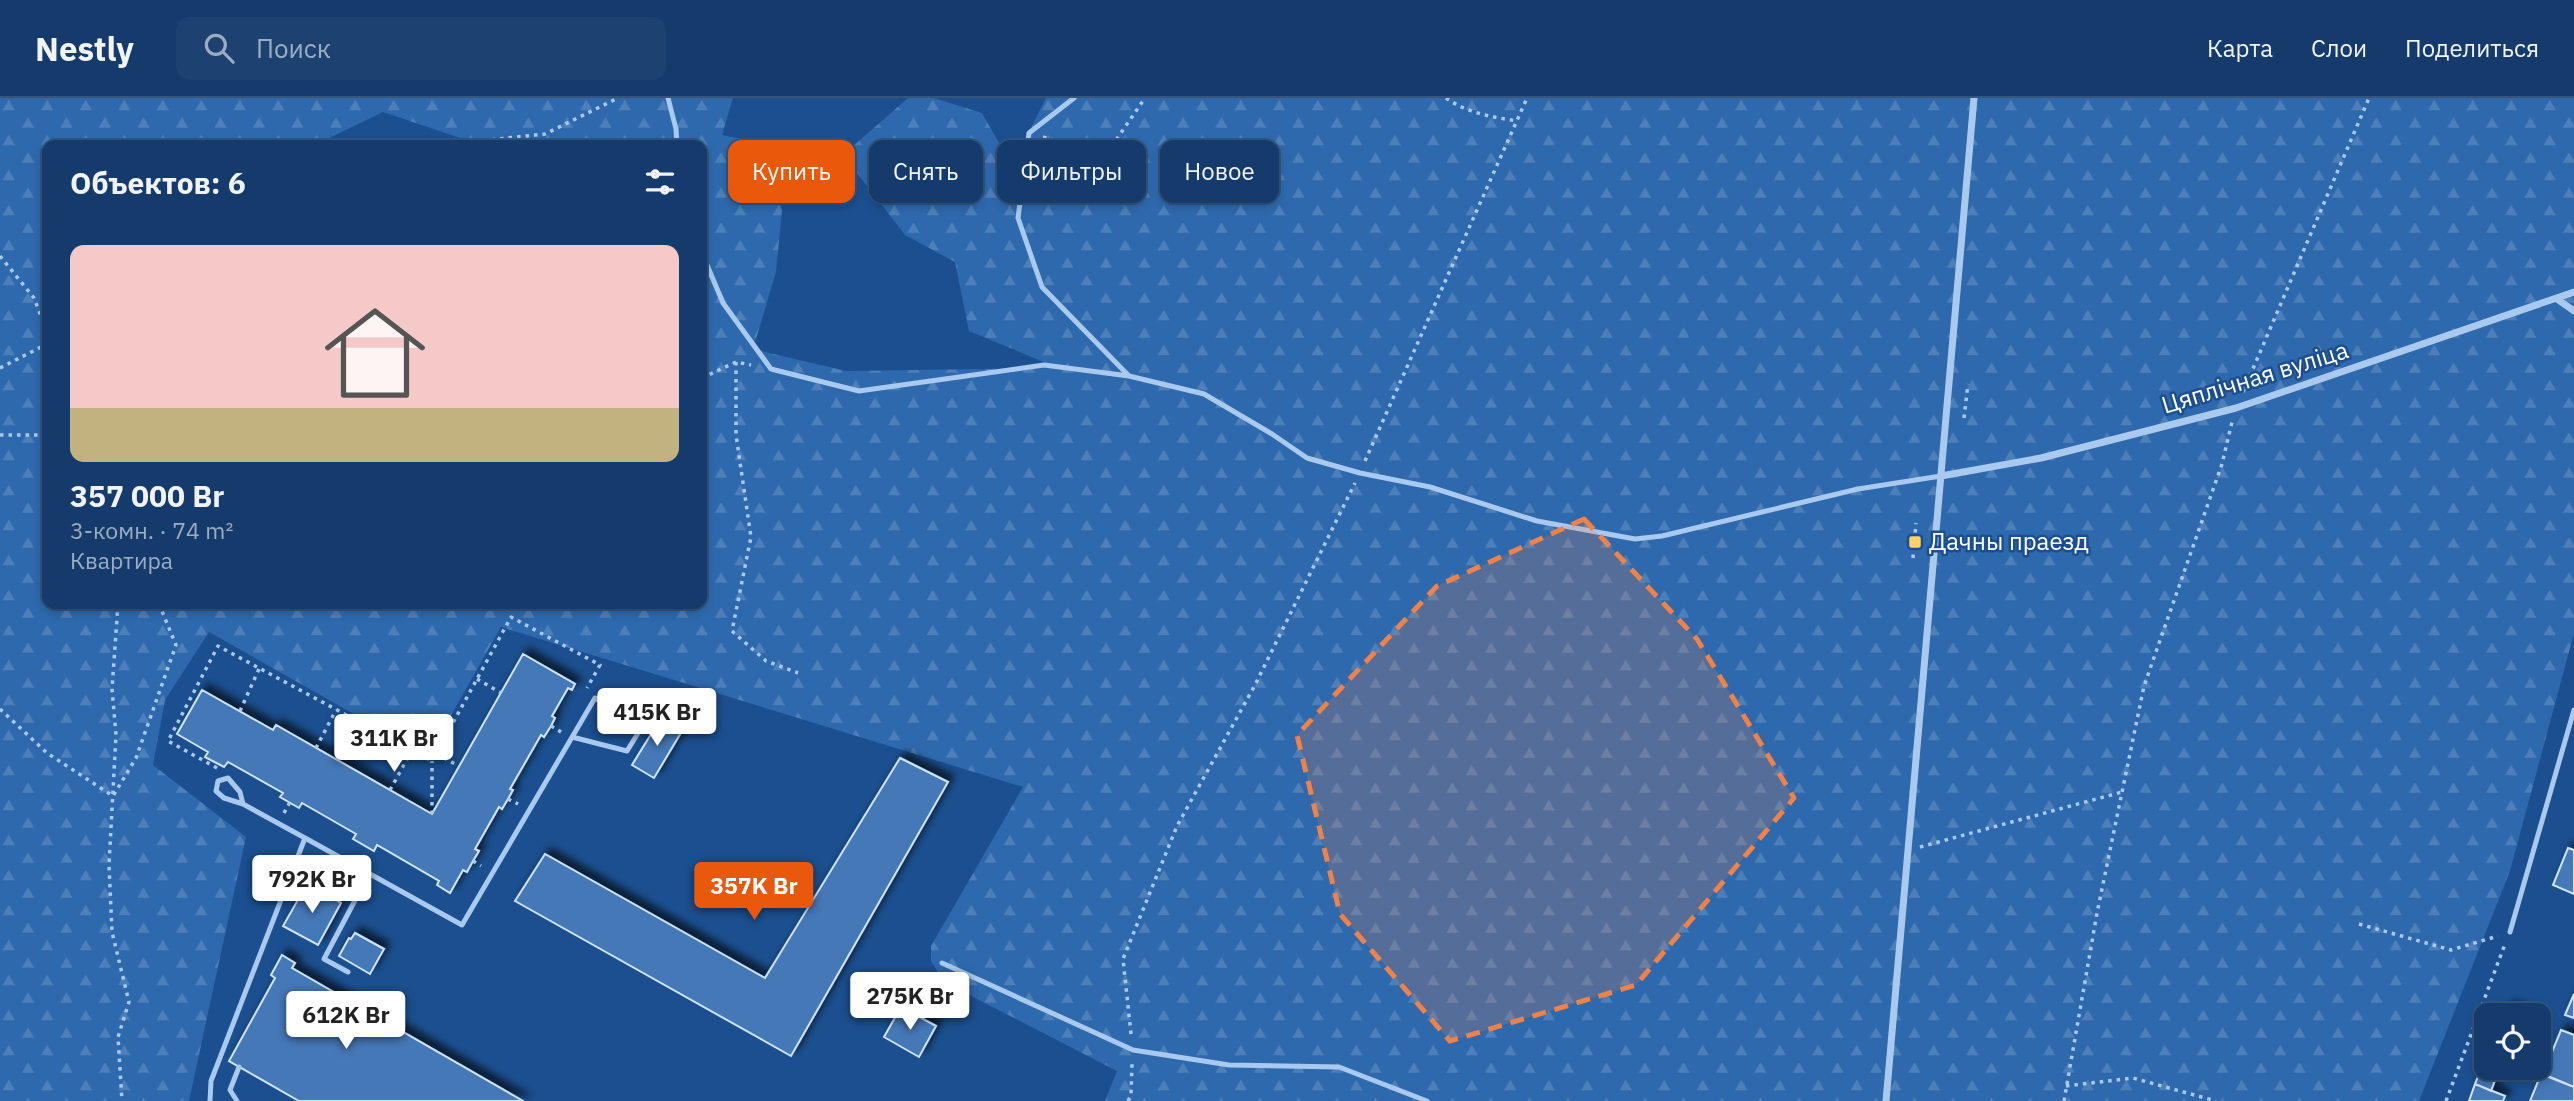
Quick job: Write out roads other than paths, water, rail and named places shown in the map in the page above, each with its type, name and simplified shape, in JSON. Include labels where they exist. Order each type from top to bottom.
[{"type":"street","points":[[1886,1101],[1974,98]]},
{"type":"street","name":"Цяплічная вуліца","points":[[1941,476],[2041,458],[2236,408],[2574,292]]},
{"type":"street","points":[[2557,299],[2574,311]]},
{"type":"lane","points":[[668,98],[677,140]]},
{"type":"lane","points":[[1074,98],[1029,133],[1017,218],[1042,287],[1129,376]]},
{"type":"lane","points":[[707,265],[723,303],[771,369],[859,391],[1044,365],[1129,376],[1204,394],[1307,458],[1360,473],[1430,487],[1537,521],[1635,539],[1688,530],[1858,489],[1941,476]]},
{"type":"lane","points":[[243,804],[240,792],[228,778],[218,781],[216,791],[224,798],[243,804],[461,925],[572,737],[596,698],[643,725],[627,751],[572,737]]},
{"type":"lane","points":[[2510,932],[2574,710]]},
{"type":"lane","points":[[210,1101],[211,1081],[305,838]]},
{"type":"lane","points":[[348,972],[324,959],[369,874]]},
{"type":"lane","points":[[942,963],[1133,1050],[1229,1065],[1339,1067],[1427,1101]]},
{"type":"lane","points":[[237,1101],[230,1090],[239,1067]]},
{"type":"place","name":"Дачны праезд","points":[[1915,542]]}]
